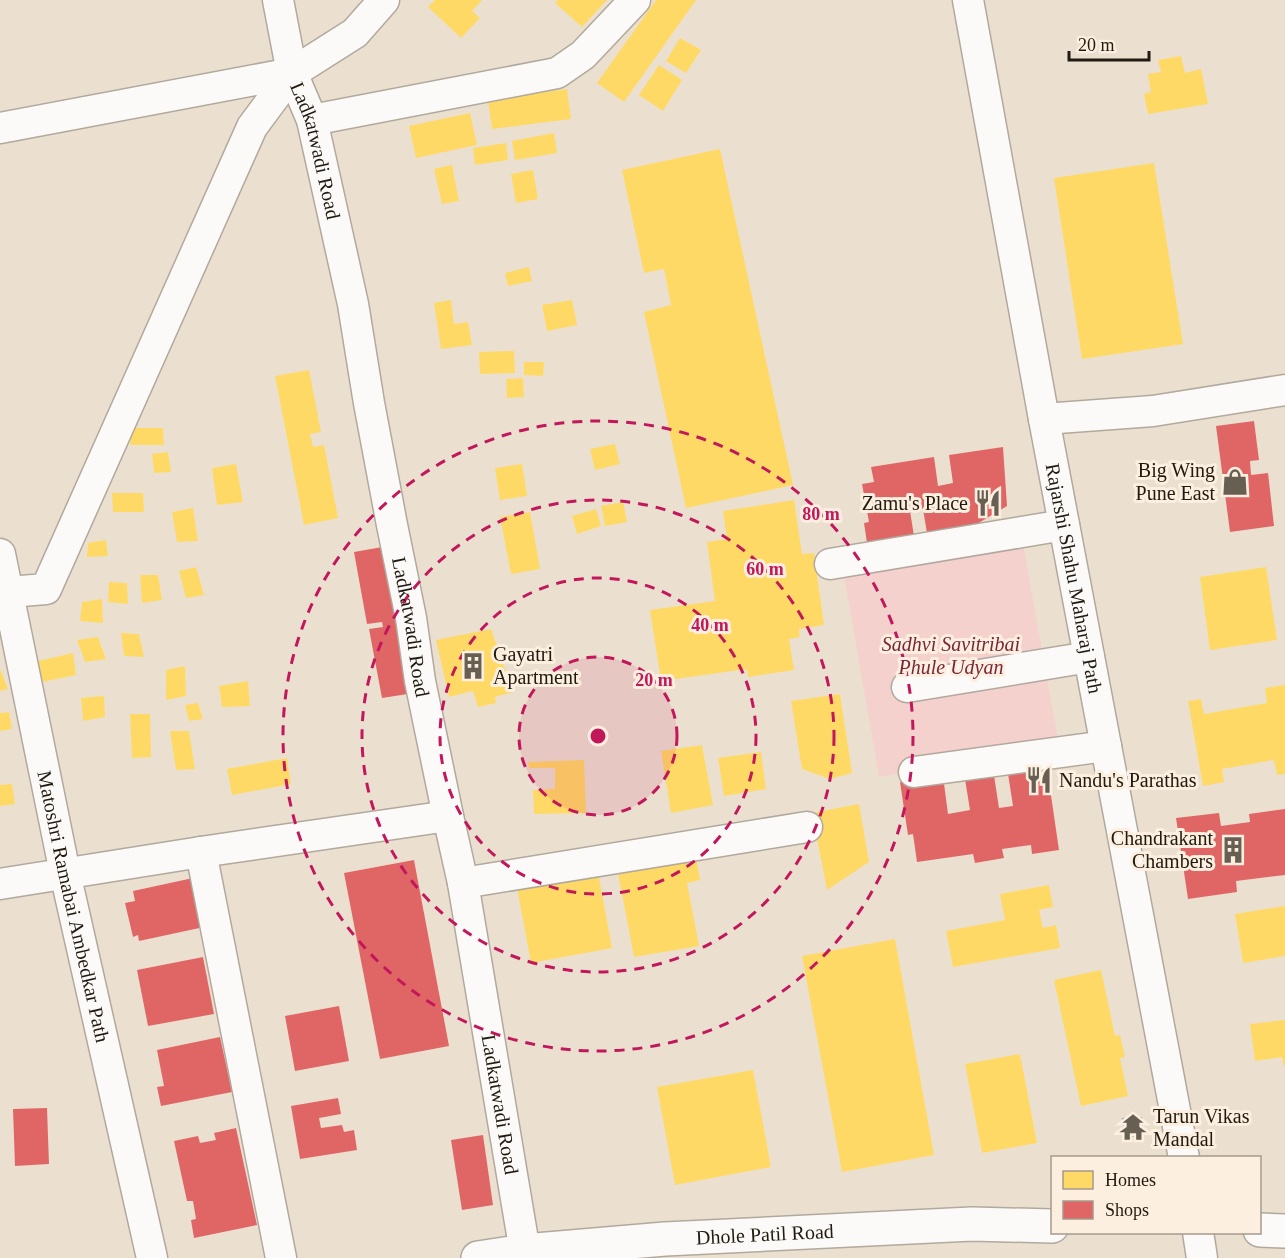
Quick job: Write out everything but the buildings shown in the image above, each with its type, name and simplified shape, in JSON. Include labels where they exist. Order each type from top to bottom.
[{"type":"street","name":"Ladkatwadi Road","points":[[278,0],[292,73],[312,120],[353,304],[411,618],[420,681],[464,883],[525,1255]]},
{"type":"street","points":[[8,592],[46,589],[252,127],[292,73],[355,33],[384,0]]},
{"type":"street","points":[[312,120],[557,73],[583,55],[635,0]]},
{"type":"street","name":"Rajarshi Shahu Maharaj Path","points":[[968,0],[1044,419],[1184,1156]]},
{"type":"street","points":[[0,128],[292,73]]},
{"type":"street","points":[[1044,419],[1153,411],[1285,390]]},
{"type":"street","points":[[830,564],[1064,525]]},
{"type":"street","name":"Matoshri Ramabai Ambedkar Path","points":[[0,554],[65,873],[152,1258]]},
{"type":"street","points":[[907,687],[1089,657]]},
{"type":"street","points":[[914,772],[1106,746]]},
{"type":"street","points":[[0,884],[448,816]]},
{"type":"street","points":[[464,883],[807,827]]},
{"type":"street","points":[[201,852],[281,1258]]},
{"type":"street","name":"Dhole Patil Road","points":[[478,1258],[665,1239],[789,1232],[972,1224],[1051,1226]]},
{"type":"street","points":[[1261,1230],[1285,1231]]},
{"type":"street","points":[[1198,1234],[1202,1258]]},
{"type":"green space","name":"Sadhvi Savitribai Phule Udyan","points":[[1023,544],[1059,745],[879,777],[844,576]]},
{"type":"place","name":"Big Wing Pune East","points":[[1235,482]]},
{"type":"place","name":"Zamu's Place","points":[[988,503]]},
{"type":"place","name":"Gayatri Apartment","points":[[473,666]]},
{"type":"place","name":"Nandu's Parathas","points":[[1039,780]]},
{"type":"place","name":"Chandrakant Chambers","points":[[1233,850]]},
{"type":"place","name":"Tarun Vikas Mandal","points":[[1133,1127]]}]
